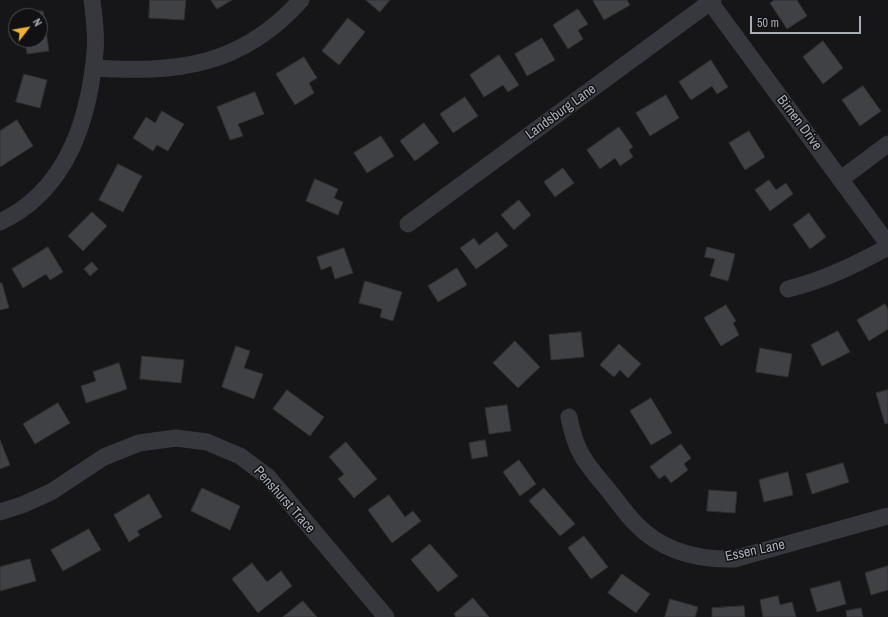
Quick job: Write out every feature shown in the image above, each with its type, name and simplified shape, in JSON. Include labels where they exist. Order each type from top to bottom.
[{"type":"street","points":[[0,222],[12,216],[32,202],[49,185],[65,163],[81,126],[93,68],[96,44],[92,0]]},
{"type":"street","points":[[93,68],[150,70],[172,68],[194,65],[222,56],[243,46],[268,30],[301,0]]},
{"type":"street","name":"Birnen Drive","points":[[712,1],[888,244]]},
{"type":"street","name":"Landsburg Lane","points":[[408,224],[712,1]]},
{"type":"street","points":[[841,179],[888,144]]},
{"type":"street","points":[[788,289],[815,282],[835,274],[888,247]]},
{"type":"street","name":"Essen Lane","points":[[569,417],[573,439],[580,455],[636,525],[653,539],[692,556],[713,559],[734,559],[888,516]]},
{"type":"street","name":"Penshurst Trace","points":[[0,512],[22,505],[51,492],[104,457],[139,443],[176,438],[207,442],[240,456],[268,477],[386,617]]},
{"type":"building","points":[[150,0],[186,0],[184,20],[149,18]]},
{"type":"building","points":[[211,0],[232,0],[217,9]]},
{"type":"building","points":[[366,0],[390,0],[380,12]]},
{"type":"building","points":[[627,0],[630,5],[604,20],[593,1]]},
{"type":"building","points":[[775,0],[797,0],[807,16],[787,29],[770,3]]},
{"type":"building","points":[[578,9],[588,24],[578,30],[583,39],[568,49],[553,25]]},
{"type":"building","points":[[348,18],[365,32],[339,65],[322,51]]},
{"type":"building","points":[[542,38],[555,60],[527,76],[515,54]]},
{"type":"building","points":[[823,41],[843,68],[823,84],[803,57]]},
{"type":"building","points":[[48,44],[49,51],[27,54],[26,48],[48,48]]},
{"type":"building","points":[[499,55],[519,85],[508,92],[503,85],[484,97],[470,75]]},
{"type":"building","points":[[304,57],[317,78],[309,83],[314,93],[295,105],[276,74]]},
{"type":"building","points":[[711,60],[728,87],[717,94],[712,86],[691,100],[679,82]]},
{"type":"building","points":[[24,74],[47,80],[40,108],[16,102]]},
{"type":"building","points":[[863,86],[881,111],[860,126],[842,100]]},
{"type":"building","points":[[255,92],[264,114],[238,124],[243,136],[230,140],[217,107]]},
{"type":"building","points":[[666,95],[679,118],[650,136],[636,113]]},
{"type":"building","points":[[465,97],[478,116],[453,133],[440,114]]},
{"type":"building","points":[[162,111],[184,124],[168,151],[157,145],[153,151],[133,138],[146,117],[155,123]]},
{"type":"building","points":[[17,120],[33,146],[0,167],[0,131]]},
{"type":"building","points":[[424,123],[439,143],[415,161],[400,141]]},
{"type":"building","points":[[619,127],[633,147],[629,150],[633,157],[620,166],[615,158],[600,169],[587,150]]},
{"type":"building","points":[[749,131],[765,157],[745,170],[729,143]]},
{"type":"building","points":[[381,136],[394,156],[367,173],[354,153]]},
{"type":"building","points":[[118,164],[142,176],[123,212],[99,200]]},
{"type":"building","points":[[563,168],[574,183],[555,197],[544,182]]},
{"type":"building","points":[[315,179],[338,189],[334,198],[343,202],[338,215],[306,201]]},
{"type":"building","points":[[769,180],[776,190],[786,183],[793,194],[770,211],[755,190]]},
{"type":"building","points":[[519,200],[531,215],[514,230],[501,215]]},
{"type":"building","points":[[92,212],[107,226],[83,251],[68,236]]},
{"type":"building","points":[[809,213],[826,237],[810,249],[793,225]]},
{"type":"building","points":[[497,232],[508,246],[476,269],[460,248],[474,238],[479,245]]},
{"type":"building","points":[[48,247],[63,272],[50,280],[46,274],[23,288],[12,269]]},
{"type":"building","points":[[707,247],[735,254],[728,281],[710,276],[715,259],[705,257]]},
{"type":"building","points":[[344,248],[353,273],[335,279],[331,266],[321,270],[317,257]]},
{"type":"building","points":[[92,262],[98,269],[90,276],[84,269]]},
{"type":"building","points":[[457,268],[467,285],[438,302],[428,286]]},
{"type":"building","points":[[365,281],[402,292],[393,321],[380,317],[382,309],[359,303]]},
{"type":"building","points":[[0,283],[2,283],[9,308],[0,310]]},
{"type":"building","points":[[885,304],[888,309],[888,329],[869,341],[857,320]]},
{"type":"building","points":[[726,305],[736,321],[733,323],[739,335],[721,346],[704,318]]},
{"type":"building","points":[[838,331],[850,352],[822,366],[811,345]]},
{"type":"building","points":[[581,332],[584,357],[551,360],[549,335]]},
{"type":"building","points":[[515,341],[540,367],[518,388],[493,363]]},
{"type":"building","points":[[619,344],[641,364],[628,378],[620,370],[614,377],[600,365]]},
{"type":"building","points":[[236,346],[250,351],[244,368],[263,374],[254,399],[222,387]]},
{"type":"building","points":[[760,348],[792,354],[788,377],[756,372]]},
{"type":"building","points":[[142,356],[184,360],[181,383],[140,379]]},
{"type":"building","points":[[119,363],[127,389],[86,403],[81,386],[96,381],[93,372]]},
{"type":"building","points":[[287,390],[324,417],[310,436],[273,409]]},
{"type":"building","points":[[888,390],[888,423],[885,424],[876,393]]},
{"type":"building","points":[[651,398],[672,433],[651,445],[630,411]]},
{"type":"building","points":[[58,403],[70,423],[35,444],[23,424]]},
{"type":"building","points":[[507,405],[511,431],[489,434],[485,408]]},
{"type":"building","points":[[0,440],[10,465],[0,469]]},
{"type":"building","points":[[485,440],[488,456],[472,459],[469,443]]},
{"type":"building","points":[[346,442],[377,479],[354,498],[338,479],[344,474],[329,457]]},
{"type":"building","points":[[681,444],[691,458],[684,464],[688,470],[671,483],[665,475],[659,479],[650,467]]},
{"type":"building","points":[[519,460],[536,484],[520,496],[503,472]]},
{"type":"building","points":[[843,463],[849,482],[812,494],[806,474]]},
{"type":"building","points":[[788,472],[793,495],[764,502],[759,480]]},
{"type":"building","points":[[202,488],[240,506],[230,530],[191,511]]},
{"type":"building","points":[[544,488],[575,524],[560,536],[529,501]]},
{"type":"building","points":[[709,490],[737,492],[735,513],[707,511]]},
{"type":"building","points":[[149,494],[162,517],[137,531],[140,535],[129,542],[114,515]]},
{"type":"building","points":[[389,495],[405,517],[413,511],[421,521],[392,543],[368,510]]},
{"type":"building","points":[[89,529],[101,550],[63,571],[51,550]]},
{"type":"building","points":[[584,536],[608,567],[591,579],[568,548]]},
{"type":"building","points":[[430,544],[458,576],[438,592],[411,560]]},
{"type":"building","points":[[30,559],[36,581],[0,591],[0,567]]},
{"type":"building","points":[[252,563],[267,582],[281,571],[292,586],[258,613],[232,579]]},
{"type":"building","points":[[888,566],[888,590],[871,595],[865,573]]},
{"type":"building","points":[[622,574],[650,594],[636,613],[608,593]]},
{"type":"building","points":[[840,581],[846,604],[817,612],[810,589]]},
{"type":"building","points":[[778,596],[780,605],[792,602],[796,617],[763,617],[760,600]]},
{"type":"building","points":[[473,598],[489,617],[456,617],[454,614]]},
{"type":"building","points":[[670,599],[698,607],[695,617],[665,617]]},
{"type":"building","points":[[303,601],[317,617],[283,617]]},
{"type":"building","points":[[744,606],[745,617],[712,617],[712,608]]},
{"type":"building","points":[[861,608],[863,617],[847,617],[846,611]]}]
